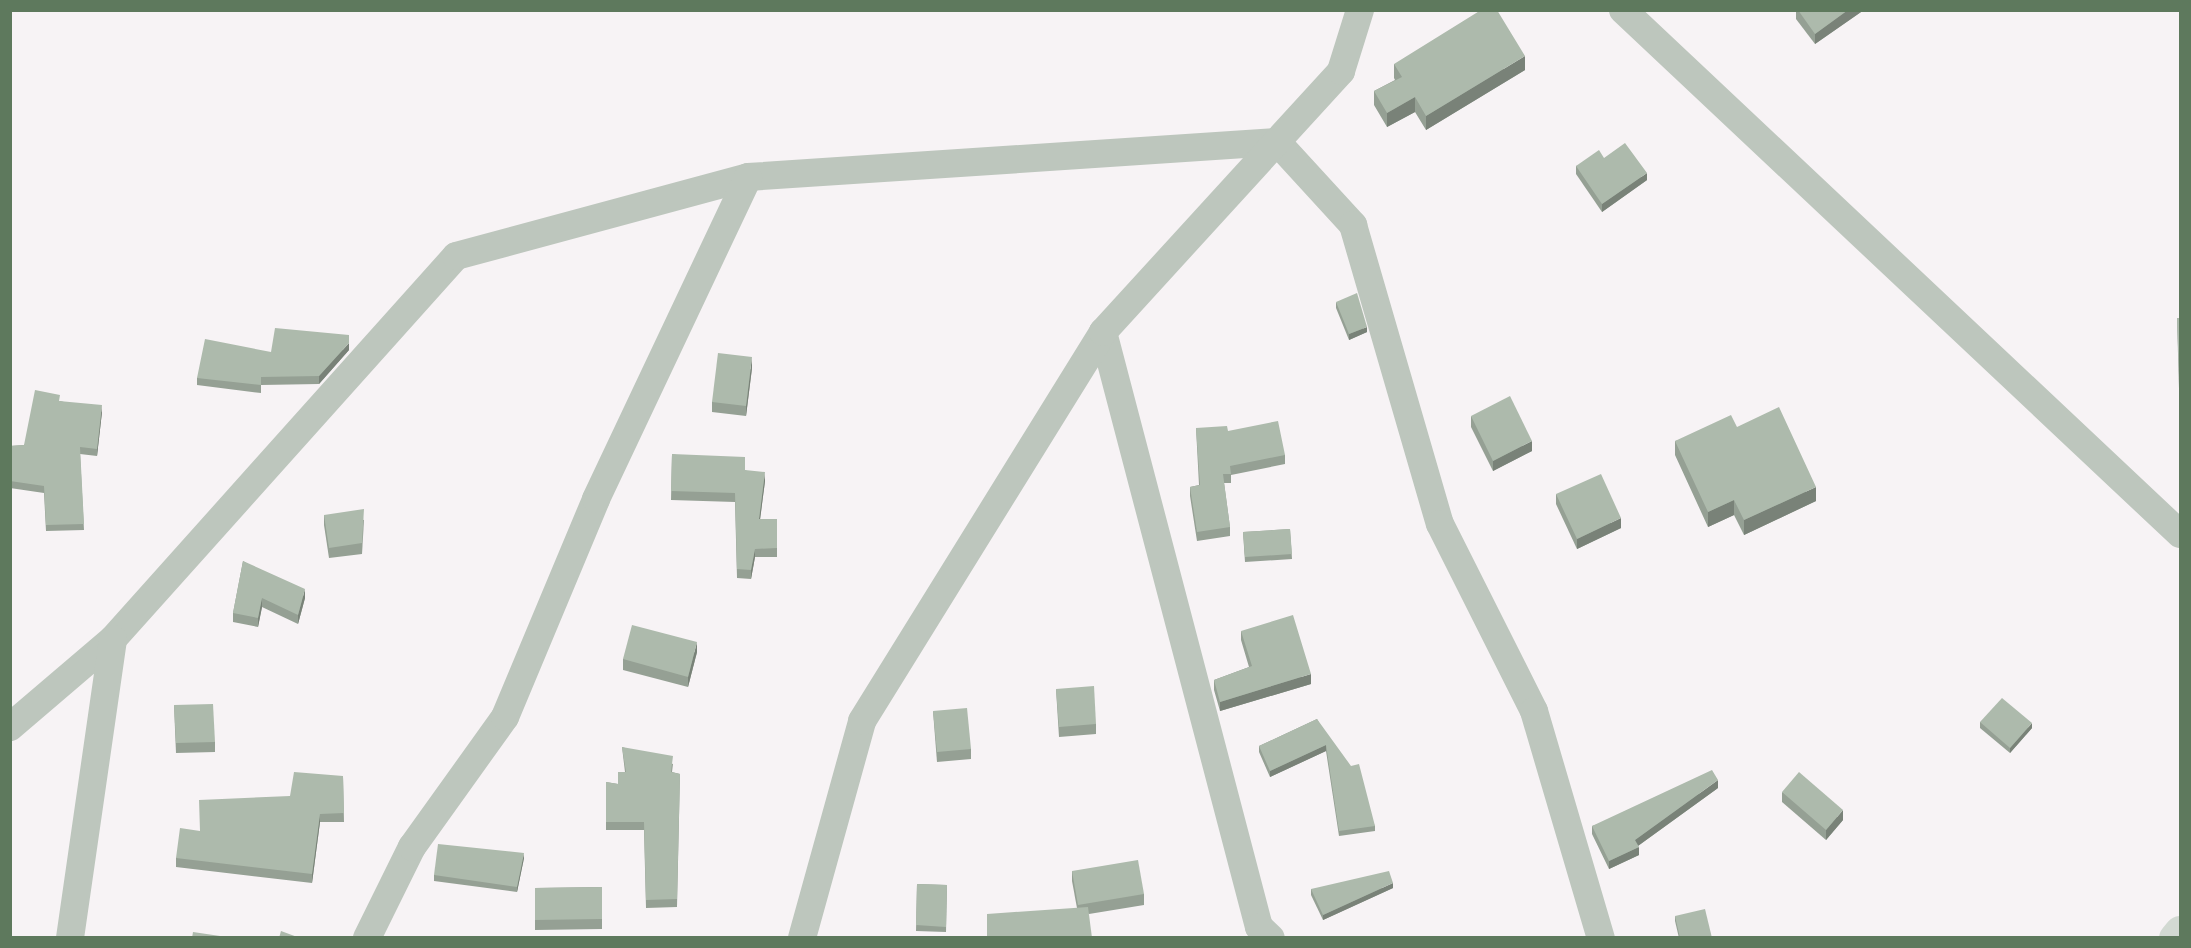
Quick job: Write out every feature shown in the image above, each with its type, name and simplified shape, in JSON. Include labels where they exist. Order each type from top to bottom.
[{"type":"main road","points":[[2175,938],[2181,932]]},
{"type":"street","points":[[802,938],[862,721],[1103,332],[1341,71],[1360,10]]},
{"type":"street","points":[[1623,10],[2181,534]]},
{"type":"street","points":[[10,727],[113,639],[456,256],[748,177],[1276,142]]},
{"type":"street","points":[[1276,142],[1353,225],[1440,524],[1534,711],[1601,938]]},
{"type":"street","points":[[366,938],[412,847],[505,717],[596,499],[748,177]]},
{"type":"street","points":[[1103,332],[1259,927],[1271,938]]},
{"type":"street","points":[[70,938],[113,639]]},
{"type":"building","points":[[1481,10],[1497,10],[1525,56],[1426,116],[1415,97],[1387,113],[1374,91],[1402,77],[1394,64]]},
{"type":"building","points":[[1798,10],[1848,10],[1815,34]]},
{"type":"building","points":[[1625,143],[1647,173],[1602,204],[1576,166],[1599,150],[1604,158]]},
{"type":"building","points":[[1357,293],[1367,327],[1349,334],[1336,302]]},
{"type":"building","points":[[2177,318],[2181,318],[2181,374],[2179,374]]},
{"type":"building","points":[[275,328],[349,335],[349,343],[319,376],[261,377],[261,385],[197,378],[205,339],[271,352]]},
{"type":"building","points":[[718,353],[752,357],[746,406],[712,402]]},
{"type":"building","points":[[35,390],[60,395],[59,401],[102,405],[97,449],[80,447],[84,524],[46,525],[44,486],[10,481],[10,446],[24,445]]},
{"type":"building","points":[[1510,396],[1532,441],[1493,461],[1471,416]]},
{"type":"building","points":[[1779,407],[1816,487],[1744,520],[1734,500],[1708,512],[1675,441],[1731,415],[1737,427]]},
{"type":"building","points":[[1278,421],[1285,455],[1230,466],[1231,474],[1223,474],[1230,527],[1197,532],[1190,487],[1200,485],[1196,428],[1227,426],[1228,431]]},
{"type":"building","points":[[672,454],[745,457],[745,470],[765,472],[759,519],[777,519],[777,548],[755,549],[751,570],[737,569],[735,493],[671,491]]},
{"type":"building","points":[[1601,474],[1621,518],[1577,539],[1556,494]]},
{"type":"building","points":[[364,509],[362,543],[329,548],[324,515]]},
{"type":"building","points":[[1290,529],[1292,554],[1245,557],[1243,532]]},
{"type":"building","points":[[243,561],[305,589],[298,615],[262,598],[258,618],[233,613]]},
{"type":"building","points":[[1293,615],[1311,674],[1220,702],[1214,680],[1252,666],[1241,631]]},
{"type":"building","points":[[632,625],[697,642],[688,677],[623,659]]},
{"type":"building","points":[[1094,686],[1096,724],[1059,727],[1056,689]]},
{"type":"building","points":[[2002,698],[2032,723],[2010,748],[1980,722]]},
{"type":"building","points":[[213,704],[215,742],[176,743],[174,705]]},
{"type":"building","points":[[967,708],[971,749],[937,752],[933,711]]},
{"type":"building","points":[[1317,719],[1351,766],[1359,764],[1375,826],[1339,831],[1326,745],[1270,771],[1259,746]]},
{"type":"building","points":[[622,747],[673,756],[671,772],[680,774],[677,899],[646,900],[644,822],[606,822],[606,782],[618,784],[618,772],[626,772]]},
{"type":"building","points":[[1712,770],[1718,780],[1635,840],[1639,847],[1609,861],[1592,826]]},
{"type":"building","points":[[294,772],[343,776],[344,813],[320,814],[312,874],[176,858],[180,828],[200,831],[199,800],[290,796]]},
{"type":"building","points":[[1799,772],[1843,810],[1826,830],[1782,792]]},
{"type":"building","points":[[438,844],[524,853],[517,887],[434,875]]},
{"type":"building","points":[[1138,860],[1144,894],[1078,905],[1072,871]]},
{"type":"building","points":[[1389,871],[1393,883],[1323,915],[1311,889]]},
{"type":"building","points":[[917,884],[947,885],[946,927],[916,925]]},
{"type":"building","points":[[602,887],[602,919],[535,920],[535,888]]},
{"type":"building","points":[[1088,907],[1092,938],[987,938],[987,914]]},
{"type":"building","points":[[1705,909],[1712,938],[1680,938],[1675,916]]},
{"type":"building","points":[[281,931],[300,938],[279,938]]},
{"type":"building","points":[[193,932],[220,936],[219,938],[192,938]]}]
